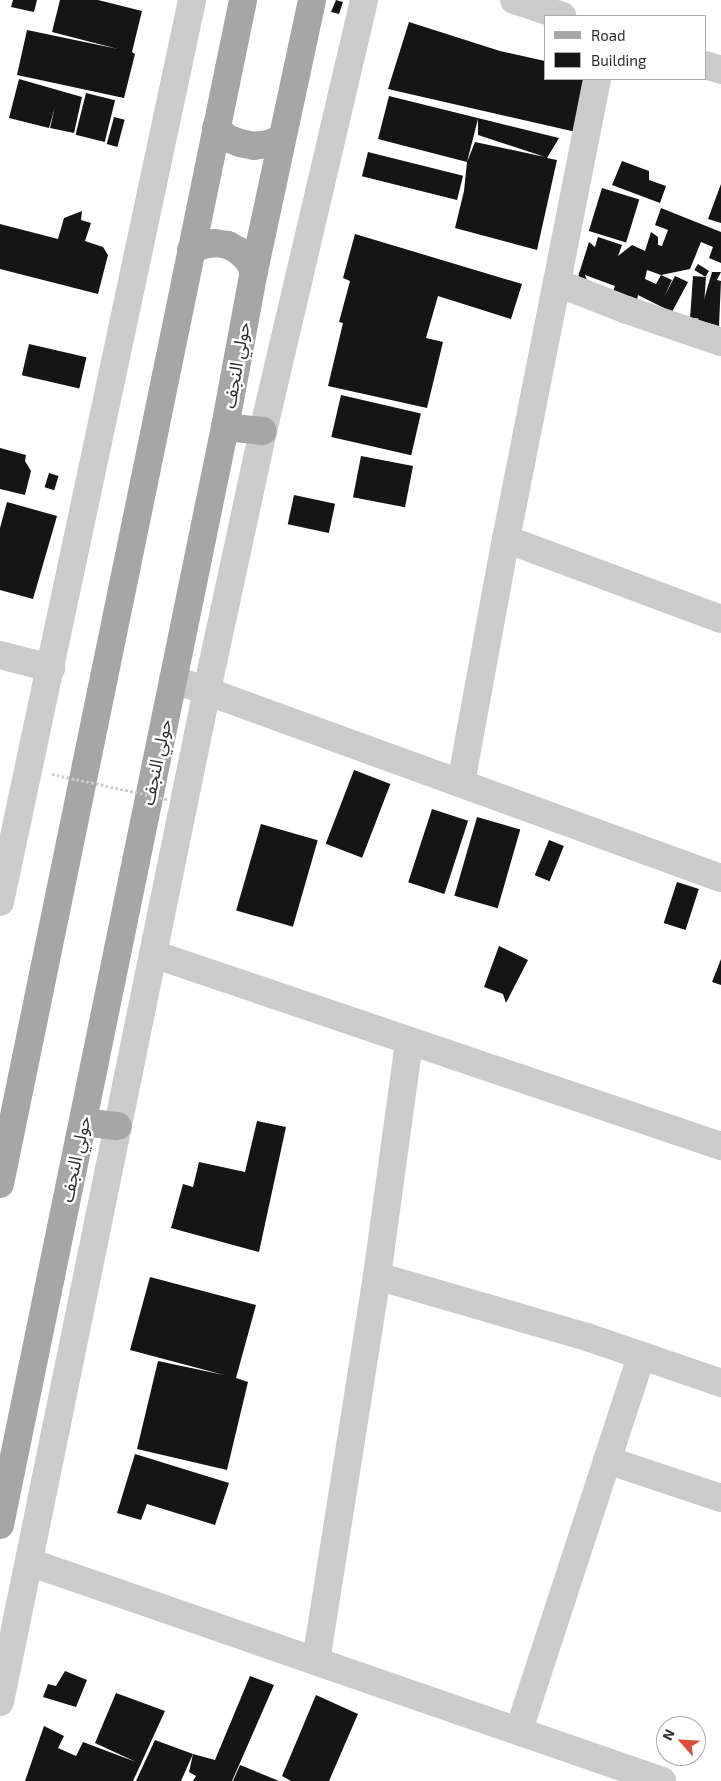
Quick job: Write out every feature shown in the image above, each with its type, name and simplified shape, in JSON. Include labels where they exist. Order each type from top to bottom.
[{"type":"main road","points":[[0,1184],[242,0]]},
{"type":"main road","name":"حولي النجف","points":[[0,1525],[225,427],[254,271],[312,0]]},
{"type":"main road","points":[[216,128],[227,138],[240,144],[254,146],[269,144],[282,138]]},
{"type":"main road","points":[[191,250],[215,243],[228,246],[239,251],[248,260],[254,271]]},
{"type":"main road","points":[[225,427],[263,432]]},
{"type":"main road","points":[[82,1122],[118,1126]]},
{"type":"street","points":[[1,892],[192,0]]},
{"type":"street","points":[[0,1702],[207,690],[263,432],[364,0]]},
{"type":"street","points":[[514,0],[559,15]]},
{"type":"street","points":[[706,65],[721,70]]},
{"type":"street","points":[[461,783],[506,539],[598,80]]},
{"type":"street","points":[[558,283],[627,310],[721,342]]},
{"type":"street","points":[[506,539],[721,619]]},
{"type":"street","points":[[0,655],[50,668]]},
{"type":"street","points":[[173,679],[721,878]]},
{"type":"street","points":[[153,954],[721,1146]]},
{"type":"street","points":[[316,1661],[377,1276],[409,1041]]},
{"type":"street","points":[[377,1276],[587,1337],[721,1383]]},
{"type":"street","points":[[519,1730],[641,1356]]},
{"type":"street","points":[[607,1460],[721,1498]]},
{"type":"street","points":[[28,1562],[519,1730],[662,1781]]},
{"type":"path","points":[[52,774],[166,799]]},
{"type":"building","points":[[13,0],[37,0],[34,12],[11,7]]},
{"type":"building","points":[[60,0],[98,0],[142,11],[132,52],[135,54],[124,98],[17,75],[27,30],[118,49],[52,32]]},
{"type":"building","points":[[336,0],[343,2],[339,14],[331,12]]},
{"type":"building","points":[[409,22],[500,51],[544,61],[544,80],[588,80],[576,132],[388,89]]},
{"type":"building","points":[[19,79],[82,97],[74,133],[50,128],[55,107],[49,128],[9,118]]},
{"type":"building","points":[[86,93],[115,100],[105,142],[76,135]]},
{"type":"building","points":[[389,96],[559,138],[547,158],[557,160],[537,250],[455,228],[464,191],[467,162],[378,139]],"holes":[[[478,119],[478,135],[545,157],[475,142],[467,162]]]},
{"type":"building","points":[[114,117],[125,120],[117,147],[107,144]]},
{"type":"building","points":[[368,152],[463,176],[457,200],[362,176]]},
{"type":"building","points":[[622,161],[649,171],[649,180],[666,186],[660,203],[612,185]]},
{"type":"building","points":[[721,184],[721,223],[708,219]]},
{"type":"building","points":[[602,188],[639,199],[626,242],[589,231]]},
{"type":"building","points":[[661,208],[721,232],[721,263],[709,258],[713,247],[701,242],[690,269],[661,275],[672,280],[664,297],[675,276],[688,282],[672,312],[638,295],[636,305],[611,297],[615,286],[585,275],[588,283],[577,280],[589,242],[595,247],[598,237],[622,245],[618,256],[632,245],[645,251],[651,232],[658,237],[658,245],[662,246],[668,230],[655,225]],"holes":[[[647,270],[661,275],[656,284],[645,279]]]},
{"type":"building","points":[[82,211],[81,220],[91,223],[85,241],[103,247],[108,255],[98,294],[0,269],[0,224],[58,239],[64,218]]},
{"type":"building","points":[[355,234],[522,284],[511,319],[438,296],[426,338],[443,342],[427,408],[328,386],[343,323],[339,322],[350,281],[343,278]]},
{"type":"building","points":[[698,264],[709,271],[705,277],[694,270]]},
{"type":"building","points":[[712,272],[721,272],[717,280],[721,281],[719,326],[698,320]]},
{"type":"building","points":[[693,276],[706,277],[703,319],[690,318]]},
{"type":"building","points":[[29,344],[86,357],[79,388],[22,375]]},
{"type":"building","points":[[341,395],[421,413],[411,455],[331,437]]},
{"type":"building","points":[[0,448],[26,455],[25,461],[31,471],[25,495],[0,489]]},
{"type":"building","points":[[361,456],[413,466],[405,507],[353,497]]},
{"type":"building","points":[[49,473],[59,476],[54,490],[45,487]]},
{"type":"building","points":[[294,495],[335,504],[329,533],[288,524]]},
{"type":"building","points":[[7,502],[57,516],[33,599],[0,590],[0,528]]},
{"type":"building","points":[[354,770],[390,784],[362,858],[326,844]]},
{"type":"building","points":[[432,809],[468,821],[444,894],[408,882]]},
{"type":"building","points":[[477,817],[520,829],[498,908],[454,896]]},
{"type":"building","points":[[261,824],[318,840],[293,927],[236,911]]},
{"type":"building","points":[[549,840],[564,846],[550,881],[535,875]]},
{"type":"building","points":[[677,882],[699,889],[686,930],[664,923]]},
{"type":"building","points":[[499,946],[528,960],[506,1003],[503,994],[484,987]]},
{"type":"building","points":[[721,959],[721,985],[712,982]]},
{"type":"building","points":[[257,1121],[286,1127],[259,1252],[171,1228],[183,1184],[193,1187],[199,1162],[245,1172]]},
{"type":"building","points":[[150,1277],[256,1305],[236,1378],[248,1382],[227,1470],[137,1449],[158,1361],[224,1375],[130,1350]]},
{"type":"building","points":[[135,1454],[229,1483],[215,1525],[147,1504],[141,1520],[117,1513]]},
{"type":"building","points":[[65,1671],[87,1680],[76,1707],[43,1697],[48,1684],[56,1686]]},
{"type":"building","points":[[250,1676],[274,1685],[232,1781],[193,1781],[196,1776],[189,1772],[193,1754],[215,1760]]},
{"type":"building","points":[[116,1693],[165,1711],[133,1781],[25,1781],[44,1726],[64,1736],[58,1748],[76,1756],[83,1742],[136,1762],[95,1743]]},
{"type":"building","points":[[316,1695],[358,1714],[329,1781],[291,1781],[282,1776]]},
{"type":"building","points":[[155,1740],[193,1754],[181,1781],[136,1781]]},
{"type":"building","points":[[240,1765],[279,1781],[233,1781]]}]
